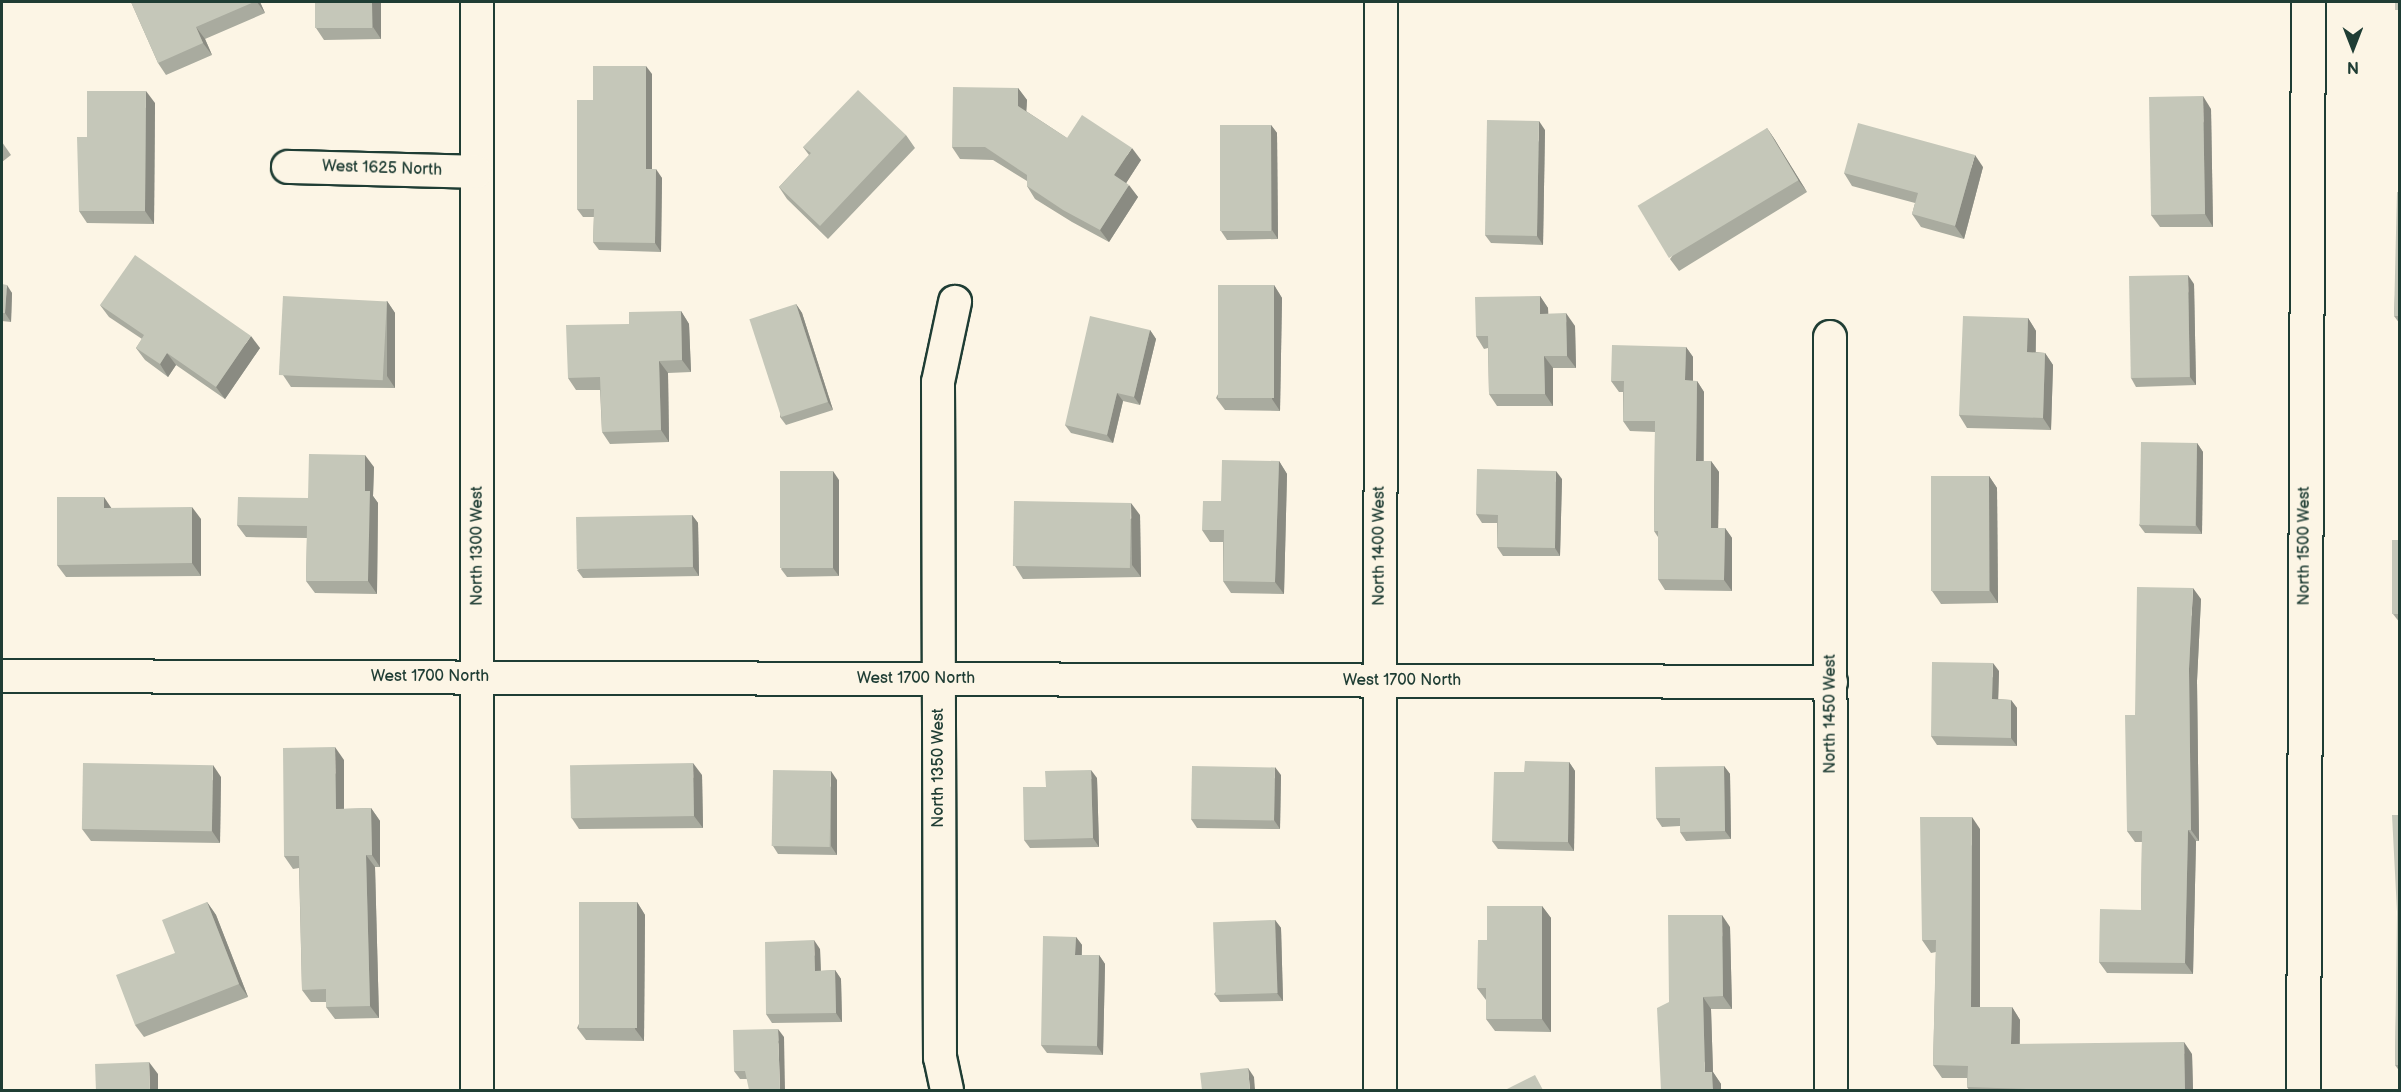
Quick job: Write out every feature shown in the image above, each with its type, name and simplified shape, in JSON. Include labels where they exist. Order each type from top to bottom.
[{"type":"street","name":"North 1300 West","points":[[477,2],[477,1090]]},
{"type":"street","name":"North 1400 West","points":[[1380,1090],[1381,2]]},
{"type":"street","name":"North 1500 West","points":[[2303,1090],[2308,2]]},
{"type":"street","name":"West 1625 North","points":[[288,167],[476,172]]},
{"type":"street","name":"North 1350 West","points":[[947,1090],[940,1058],[938,382],[955,302]]},
{"type":"street","name":"North 1450 West","points":[[1830,337],[1831,1090]]},
{"type":"street","name":"West 1700 North","points":[[2,676],[1831,682]]},
{"type":"building","points":[[131,2],[254,2],[196,27],[203,43],[158,63]]},
{"type":"building","points":[[315,2],[372,2],[372,28],[315,28]]},
{"type":"building","points":[[2395,2],[2400,2],[2400,91],[2399,10],[2395,10]]},
{"type":"building","points":[[593,66],[646,66],[646,169],[656,169],[655,243],[593,242],[594,209],[577,209],[577,100],[593,100]]},
{"type":"building","points":[[953,87],[1018,88],[1018,106],[1067,138],[1082,115],[1132,148],[1114,175],[1129,185],[1100,230],[1063,210],[1027,186],[1027,175],[985,147],[952,147]]},
{"type":"building","points":[[858,90],[906,135],[820,226],[779,187],[811,153],[803,147]]},
{"type":"building","points":[[87,91],[146,91],[145,211],[79,211],[77,137],[87,137]]},
{"type":"building","points":[[2203,96],[2205,214],[2151,215],[2149,97]]},
{"type":"building","points":[[1487,120],[1539,121],[1537,236],[1485,235]]},
{"type":"building","points":[[1858,123],[1975,155],[1955,226],[1912,214],[1918,193],[1844,173]]},
{"type":"building","points":[[1220,125],[1271,125],[1271,231],[1220,231]]},
{"type":"building","points":[[1767,128],[1798,180],[1669,258],[1638,206]]},
{"type":"building","points":[[2397,192],[2400,192],[2400,316],[2394,316]]},
{"type":"building","points":[[135,255],[251,336],[216,387],[167,353],[160,364],[136,348],[144,335],[100,305]]},
{"type":"building","points":[[2188,275],[2190,377],[2131,378],[2129,276]]},
{"type":"building","points":[[2,284],[7,285],[5,313],[2,313]]},
{"type":"building","points":[[1218,285],[1274,285],[1274,398],[1218,398]]},
{"type":"building","points":[[283,296],[387,301],[383,380],[279,375]]},
{"type":"building","points":[[1540,296],[1540,314],[1566,313],[1567,356],[1544,356],[1545,394],[1489,394],[1488,336],[1476,336],[1475,297]]},
{"type":"building","points":[[796,304],[828,402],[781,417],[749,319]]},
{"type":"building","points":[[681,311],[682,360],[659,361],[661,430],[602,432],[600,377],[568,378],[566,325],[629,324],[629,312]]},
{"type":"building","points":[[1090,316],[1150,330],[1134,397],[1117,393],[1107,435],[1065,425]]},
{"type":"building","points":[[1963,316],[2028,318],[2027,352],[2045,353],[2043,418],[1959,415]]},
{"type":"building","points":[[1612,345],[1686,347],[1685,380],[1697,381],[1696,461],[1711,461],[1711,528],[1725,528],[1724,580],[1658,579],[1658,531],[1654,531],[1655,421],[1623,421],[1624,381],[1611,381]]},
{"type":"building","points":[[2141,442],[2197,443],[2196,526],[2140,525]]},
{"type":"building","points":[[309,454],[365,455],[365,491],[370,491],[368,581],[306,581],[307,526],[237,525],[238,497],[308,498]]},
{"type":"building","points":[[1222,460],[1279,461],[1275,582],[1223,581],[1224,530],[1202,530],[1203,501],[1221,501]]},
{"type":"building","points":[[1477,469],[1556,471],[1555,548],[1497,547],[1498,515],[1476,514]]},
{"type":"building","points":[[780,471],[833,471],[833,568],[780,568]]},
{"type":"building","points":[[1931,476],[1989,476],[1989,591],[1931,591]]},
{"type":"building","points":[[57,497],[104,497],[104,508],[192,507],[192,563],[57,565]]},
{"type":"building","points":[[1014,501],[1131,503],[1130,568],[1013,566]]},
{"type":"building","points":[[692,515],[693,567],[577,569],[576,517]]},
{"type":"building","points":[[2392,540],[2400,540],[2400,614],[2392,614]]},
{"type":"building","points":[[2137,587],[2193,588],[2189,669],[2191,830],[2188,830],[2185,963],[2099,962],[2100,909],[2141,910],[2142,831],[2127,831],[2125,715],[2135,715]]},
{"type":"building","points":[[2400,651],[2400,741],[2398,741]]},
{"type":"building","points":[[1932,662],[1993,663],[1992,699],[2011,700],[2011,738],[1931,736]]},
{"type":"building","points":[[335,747],[336,809],[371,808],[372,855],[366,855],[370,1006],[326,1007],[326,989],[302,990],[299,856],[284,856],[283,748]]},
{"type":"building","points":[[1525,761],[1569,762],[1568,842],[1492,841],[1494,772],[1524,772]]},
{"type":"building","points":[[83,763],[213,765],[212,831],[82,829]]},
{"type":"building","points":[[693,763],[694,816],[571,818],[570,765]]},
{"type":"building","points":[[1192,766],[1275,767],[1274,820],[1191,819]]},
{"type":"building","points":[[1724,766],[1725,831],[1680,832],[1680,818],[1656,818],[1655,767]]},
{"type":"building","points":[[773,770],[831,771],[830,847],[772,846]]},
{"type":"building","points":[[1091,770],[1093,838],[1024,840],[1023,787],[1046,787],[1045,771]]},
{"type":"building","points":[[2392,815],[2400,815],[2400,1065],[2395,1065],[2397,912]]},
{"type":"building","points":[[1920,817],[1972,817],[1971,1007],[2012,1007],[2011,1044],[2184,1042],[2185,1090],[1967,1087],[1968,1066],[1933,1065],[1936,940],[1922,940]]},
{"type":"building","points":[[207,902],[239,984],[135,1025],[116,975],[175,953],[162,920]]},
{"type":"building","points":[[579,902],[637,902],[637,1028],[579,1028]]},
{"type":"building","points":[[1487,906],[1542,906],[1542,1019],[1486,1019],[1486,988],[1477,988],[1478,940],[1487,940]]},
{"type":"building","points":[[1668,915],[1722,915],[1723,996],[1703,997],[1705,1072],[1712,1072],[1713,1090],[1661,1090],[1657,1008],[1669,1002]]},
{"type":"building","points":[[1275,920],[1278,993],[1216,995],[1213,922]]},
{"type":"building","points":[[1043,936],[1076,937],[1075,955],[1099,955],[1097,1046],[1041,1045]]},
{"type":"building","points":[[814,940],[815,971],[835,970],[836,1013],[766,1014],[765,942]]},
{"type":"building","points":[[778,1029],[780,1090],[749,1090],[745,1071],[734,1071],[733,1030]]},
{"type":"building","points":[[149,1062],[150,1090],[96,1090],[95,1064]]},
{"type":"building","points":[[1248,1068],[1250,1090],[1202,1090],[1200,1073]]},
{"type":"building","points":[[1535,1075],[1543,1090],[1505,1090]]}]
